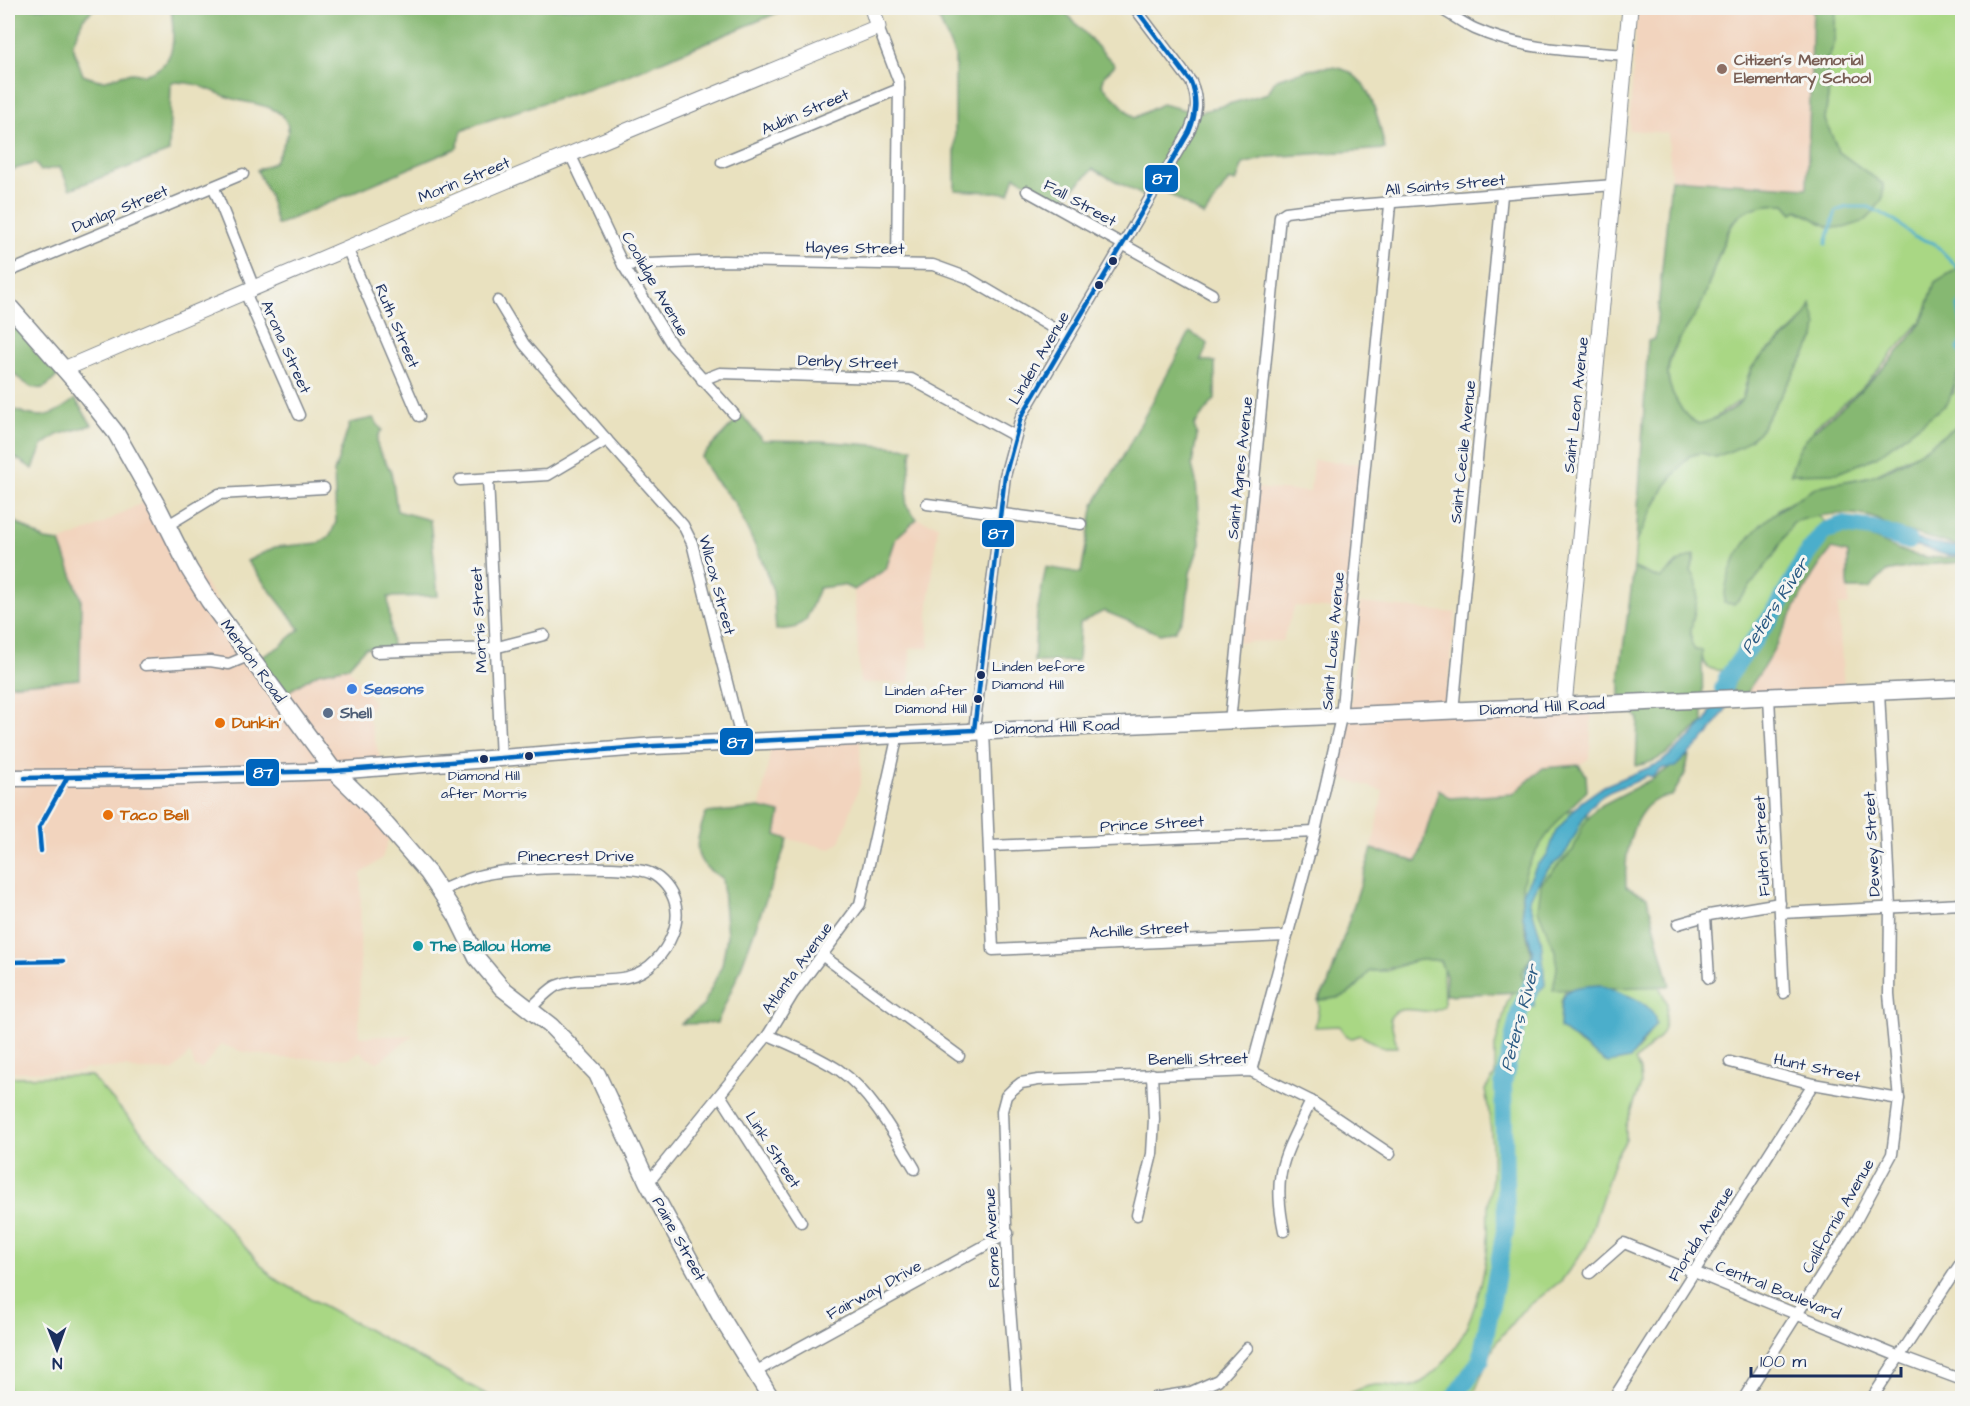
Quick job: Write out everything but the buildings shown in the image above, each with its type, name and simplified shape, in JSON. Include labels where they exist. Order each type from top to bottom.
[{"type":"main road","name":"Mendon Road","points":[[8,305],[64,369],[127,448],[189,569],[248,656],[334,771],[389,827],[440,891],[456,915],[477,958],[502,988],[551,1026],[597,1074]]},
{"type":"main road","name":"Diamond Hill Road","points":[[8,778],[154,777],[334,771],[741,742],[1962,688]]},
{"type":"main road","name":"Paine Street","points":[[597,1074],[648,1183],[721,1317],[771,1398]]},
{"type":"street","points":[[872,8],[899,82],[897,264]]},
{"type":"street","name":"Linden Avenue","points":[[979,730],[1000,513],[1015,436],[1028,404],[1189,132],[1196,113],[1196,94],[1191,82],[1135,8]]},
{"type":"street","points":[[1439,8],[1474,28],[1511,41],[1566,51],[1626,55]]},
{"type":"street","name":"Saint Leon Avenue","points":[[1564,706],[1630,8]]},
{"type":"street","name":"Morin Street","points":[[64,369],[347,248],[878,27]]},
{"type":"street","name":"Aubin Street","points":[[722,162],[899,89]]},
{"type":"street","name":"Coolidge Avenue","points":[[571,156],[623,265],[672,345],[734,414]]},
{"type":"street","name":"Dunlap Street","points":[[8,272],[243,174]]},
{"type":"street","name":"All Saints Street","points":[[1280,216],[1286,212],[1317,208],[1614,185]]},
{"type":"street","name":"Arona Street","points":[[214,188],[298,415]]},
{"type":"street","name":"Fall Street","points":[[1027,191],[1212,294]]},
{"type":"street","name":"Saint Cecile Avenue","points":[[1453,712],[1502,195]]},
{"type":"street","name":"Saint Louis Avenue","points":[[1251,1071],[1315,832],[1341,717],[1390,204]]},
{"type":"street","name":"Saint Agnes Avenue","points":[[1230,722],[1280,216]]},
{"type":"street","name":"Ruth Street","points":[[347,248],[419,416]]},
{"type":"street","name":"Hayes Street","points":[[623,265],[723,261],[943,267],[966,277],[1068,337]]},
{"type":"street","name":"Wilcox Street","points":[[498,302],[524,344],[683,525],[692,543],[741,742]]},
{"type":"street","name":"Denby Street","points":[[702,380],[720,373],[911,379],[1015,436]]},
{"type":"street","points":[[460,480],[549,475],[607,440]]},
{"type":"street","name":"Morris Street","points":[[488,479],[494,648],[501,759]]},
{"type":"street","points":[[168,525],[219,494],[324,488]]},
{"type":"street","points":[[927,504],[1081,524]]},
{"type":"street","points":[[376,652],[494,648],[544,635]]},
{"type":"street","points":[[145,665],[210,660],[229,663],[248,656]]},
{"type":"street","name":"Dewey Street","points":[[1879,692],[1890,908],[1889,994]]},
{"type":"street","name":"Fulton Street","points":[[1769,697],[1784,993]]},
{"type":"street","points":[[979,730],[990,846]]},
{"type":"street","name":"Atlanta Avenue","points":[[648,1183],[768,1035],[793,994],[823,957],[860,904],[898,734]]},
{"type":"street","name":"Prince Street","points":[[990,846],[1315,832]]},
{"type":"street","name":"Achille Street","points":[[990,846],[993,950],[1286,936]]},
{"type":"street","name":"Pinecrest Drive","points":[[440,891],[488,874],[582,868],[646,871],[665,885],[674,898],[676,921],[673,934],[656,961],[639,973],[610,981],[571,983],[555,987],[529,1010]]},
{"type":"street","points":[[1678,924],[1705,916],[1780,908],[1890,908],[1962,904]]},
{"type":"street","points":[[1705,916],[1709,978]]},
{"type":"street","points":[[823,957],[959,1056]]},
{"type":"street","name":"California Avenue","points":[[1744,1398],[1853,1226],[1892,1154],[1899,1099],[1889,994]]},
{"type":"street","points":[[768,1035],[840,1071],[889,1125],[915,1169]]},
{"type":"street","name":"Hunt Street","points":[[1730,1062],[1813,1084],[1899,1099]]},
{"type":"street","name":"Benelli Street","points":[[1021,1083],[1038,1080],[1152,1074],[1251,1071],[1311,1101],[1390,1154]]},
{"type":"street","points":[[1137,1215],[1152,1154],[1154,1119],[1152,1074]]},
{"type":"street","name":"Rome Avenue","points":[[1017,1398],[1002,1111],[1006,1096],[1021,1083]]},
{"type":"street","name":"Florida Avenue","points":[[1614,1398],[1813,1084]]},
{"type":"street","name":"Link Street","points":[[720,1095],[801,1222]]},
{"type":"street","points":[[1284,1231],[1278,1205],[1278,1180],[1284,1154],[1311,1101]]},
{"type":"street","name":"Fairway Drive","points":[[755,1372],[1008,1233]]},
{"type":"street","name":"Central Boulevard","points":[[1590,1273],[1624,1243],[1900,1357],[1962,1380]]},
{"type":"street","points":[[1872,1398],[1962,1261]]},
{"type":"street","points":[[1155,1398],[1191,1392],[1218,1380],[1246,1348]]},
{"type":"shaded area","name":"Citizen's Memorial Elementary School","points":[[1637,8],[1813,8],[1807,188],[1671,179],[1668,133],[1629,130]]},
{"type":"shaded area","points":[[1313,460],[1363,464],[1352,610],[1295,606],[1282,641],[1238,642],[1253,488],[1310,492]]},
{"type":"shaded area","points":[[151,498],[255,663],[299,683],[318,673],[348,667],[374,703],[367,712],[382,765],[339,768],[391,832],[382,858],[361,874],[359,1037],[414,1035],[378,1062],[367,1058],[360,1051],[350,1058],[282,1058],[240,1051],[221,1044],[202,1069],[195,1067],[190,1053],[174,1070],[133,1070],[126,1067],[86,1069],[79,1072],[8,1072],[8,685],[68,680],[81,599],[60,542],[94,528]]},
{"type":"shaded area","points":[[917,519],[938,525],[928,613],[929,648],[910,648],[910,683],[860,683],[854,590],[886,569],[896,538]]},
{"type":"shaded area","points":[[1832,549],[1848,553],[1849,605],[1838,606],[1844,688],[1747,695],[1782,638],[1807,581]]},
{"type":"shaded area","points":[[1360,603],[1456,613],[1445,710],[1592,702],[1590,758],[1579,765],[1543,768],[1513,794],[1449,798],[1439,790],[1417,863],[1372,849],[1383,791],[1333,775],[1349,720]]},
{"type":"shaded area","points":[[860,738],[861,781],[841,840],[831,849],[776,836],[779,813],[760,808],[772,742]]},
{"type":"green space","points":[[8,8],[95,8],[83,19],[72,45],[83,75],[105,80],[124,74],[146,74],[157,70],[164,63],[172,47],[171,8],[789,8],[626,76],[477,124],[462,131],[457,148],[277,225],[269,195],[257,170],[271,164],[278,157],[287,134],[286,121],[272,109],[192,84],[171,82],[169,152],[70,189],[60,167],[41,171],[35,163],[8,171]]},
{"type":"green space","points":[[934,8],[1061,8],[1115,65],[1105,75],[1102,85],[1134,118],[1162,104],[1197,113],[1268,93],[1276,79],[1296,73],[1323,67],[1344,70],[1364,85],[1375,110],[1385,149],[1269,157],[1243,164],[1236,182],[1229,180],[1204,216],[1163,190],[1142,195],[1093,169],[1061,201],[1015,176],[1009,193],[955,190],[955,56]]},
{"type":"green space","points":[[1813,8],[1836,8],[1834,45],[1826,62],[1829,87],[1825,120],[1839,152],[1883,184],[1883,198],[1865,221],[1844,228],[1829,227],[1798,210],[1793,213],[1785,204],[1764,205],[1751,209],[1734,221],[1698,311],[1670,358],[1669,383],[1682,410],[1690,419],[1699,424],[1734,408],[1744,395],[1750,372],[1755,364],[1801,323],[1811,304],[1817,325],[1815,338],[1759,432],[1740,447],[1716,457],[1701,453],[1689,456],[1665,486],[1636,542],[1648,341],[1655,339],[1671,179],[1807,188]]},
{"type":"green space","points":[[1836,8],[1962,8],[1962,266],[1935,282],[1923,319],[1862,388],[1815,427],[1791,473],[1801,473],[1954,393],[1955,378],[1962,368],[1962,422],[1918,453],[1872,476],[1820,486],[1778,509],[1774,555],[1793,522],[1817,515],[1825,522],[1829,534],[1817,548],[1788,604],[1773,619],[1748,654],[1731,667],[1722,670],[1712,669],[1704,662],[1702,650],[1695,650],[1691,645],[1691,571],[1695,556],[1677,563],[1660,579],[1634,568],[1636,542],[1665,486],[1689,456],[1701,453],[1716,457],[1751,439],[1759,432],[1815,338],[1807,314],[1794,329],[1755,363],[1749,374],[1742,399],[1710,421],[1699,424],[1690,419],[1682,410],[1669,384],[1668,371],[1676,346],[1704,298],[1722,246],[1731,227],[1740,216],[1764,205],[1785,204],[1793,213],[1797,210],[1829,227],[1865,221],[1883,198],[1881,183],[1839,152],[1825,120],[1829,87],[1826,62],[1834,45]]},
{"type":"green space","points":[[1962,266],[1962,368],[1957,375],[1947,404],[1876,457],[1838,473],[1791,474],[1800,448],[1806,439],[1890,361],[1918,327],[1935,282]]},
{"type":"green space","points":[[8,305],[63,369],[45,387],[30,386],[8,366]]},
{"type":"green space","points":[[1190,332],[1208,344],[1201,360],[1215,362],[1215,399],[1194,425],[1197,436],[1192,465],[1196,481],[1200,544],[1190,573],[1186,613],[1175,631],[1160,634],[1104,611],[1080,623],[1078,661],[1034,662],[1037,613],[1046,567],[1081,573],[1094,504],[1121,460]]},
{"type":"green space","points":[[75,399],[92,425],[57,435],[42,446],[33,469],[8,453],[8,407],[27,414],[43,416],[58,411]]},
{"type":"green space","points":[[742,415],[762,440],[819,441],[912,448],[906,505],[917,519],[896,538],[886,569],[854,590],[843,585],[819,588],[806,620],[794,628],[776,630],[773,591],[763,563],[735,503],[712,477],[701,457]]},
{"type":"green space","points":[[373,418],[382,430],[377,442],[391,473],[397,511],[430,520],[438,596],[388,597],[392,647],[365,648],[348,667],[318,673],[281,696],[258,659],[279,647],[300,629],[247,561],[275,547],[319,543],[330,536],[336,522],[334,472],[350,423]]},
{"type":"green space","points":[[1962,422],[1962,544],[1954,545],[1855,514],[1804,519],[1793,522],[1774,555],[1745,593],[1734,604],[1724,603],[1726,586],[1737,555],[1757,529],[1782,508],[1818,487],[1883,472],[1918,453]]},
{"type":"green space","points":[[8,517],[45,540],[60,542],[81,599],[80,679],[8,685]]},
{"type":"green space","points":[[1841,529],[1865,535],[1910,554],[1962,557],[1962,562],[1922,565],[1886,572],[1869,589],[1848,589],[1848,553],[1832,549],[1799,599],[1772,653],[1747,695],[1731,691],[1742,660],[1792,598],[1821,541]]},
{"type":"green space","points":[[1695,555],[1691,571],[1698,591],[1691,642],[1695,650],[1702,650],[1703,724],[1666,754],[1636,766],[1638,718],[1620,700],[1620,671],[1634,568],[1660,579],[1682,560]]},
{"type":"green space","points":[[1689,755],[1685,774],[1672,796],[1658,799],[1647,806],[1639,817],[1633,830],[1627,860],[1626,887],[1647,897],[1670,986],[1553,990],[1557,968],[1555,951],[1538,910],[1541,883],[1573,850],[1583,825],[1596,808],[1652,779]]},
{"type":"green space","points":[[1579,765],[1586,775],[1587,791],[1547,835],[1525,875],[1522,904],[1532,955],[1521,973],[1525,984],[1521,992],[1445,995],[1446,976],[1440,961],[1421,960],[1388,969],[1370,971],[1348,994],[1318,1000],[1328,985],[1372,849],[1417,862],[1439,789],[1449,798],[1513,794],[1543,768]]},
{"type":"green space","points":[[760,808],[780,813],[776,835],[788,839],[740,970],[717,1023],[681,1024],[703,1006],[722,965],[727,936],[722,878],[708,869],[698,855],[701,826],[706,813]]},
{"type":"green space","points":[[1576,808],[1587,808],[1588,837],[1667,1003],[1665,1026],[1662,1032],[1635,1061],[1640,1071],[1641,1085],[1626,1126],[1626,1140],[1615,1158],[1587,1245],[1562,1280],[1521,1312],[1495,1344],[1472,1398],[1342,1398],[1371,1386],[1409,1387],[1420,1383],[1435,1372],[1458,1343],[1474,1308],[1487,1253],[1488,1204],[1492,1180],[1491,1132],[1485,1090],[1495,1075],[1495,1046],[1507,1003],[1527,959],[1529,948],[1528,938],[1517,908],[1519,871],[1553,818]],"holes":[[[1565,991],[1656,1023],[1640,1048],[1628,1058],[1618,1061],[1608,1060],[1587,1049],[1560,1028],[1561,1002]]]},
{"type":"green space","points":[[1423,957],[1440,961],[1443,966],[1444,1006],[1430,1011],[1408,1009],[1395,1012],[1390,1018],[1397,1047],[1381,1047],[1360,1035],[1353,1038],[1347,1037],[1339,1026],[1315,1027],[1318,1000],[1348,994],[1370,971],[1387,971]]},
{"type":"green space","points":[[91,1076],[273,1278],[493,1398],[8,1398],[8,1077]]},
{"type":"water","points":[[1884,533],[1953,547],[1962,546],[1962,555],[1947,555],[1898,542],[1883,536]]},
{"type":"water","points":[[1729,662],[1737,670],[1726,709],[1708,735],[1675,767],[1663,768],[1652,777],[1647,775],[1597,800],[1586,813],[1563,856],[1541,879],[1529,900],[1541,938],[1545,985],[1534,997],[1534,1007],[1516,1007],[1526,985],[1525,972],[1533,954],[1523,916],[1522,895],[1537,865],[1548,854],[1556,831],[1581,802],[1604,786],[1660,763],[1687,741],[1707,720],[1720,687],[1720,677]]},
{"type":"water","points":[[1600,985],[1634,998],[1649,1008],[1654,1015],[1656,1023],[1630,1059],[1608,1063],[1560,1028],[1563,998],[1566,993],[1578,987]]},
{"type":"waterway","points":[[1826,244],[1836,211],[1847,207],[1869,207],[1896,221],[1914,237],[1934,243],[1962,272]]},
{"type":"waterway","points":[[1962,300],[1958,306],[1962,328]]},
{"type":"waterway","points":[[1962,341],[1958,348],[1962,357]]},
{"type":"waterway","name":"Peters River","points":[[1723,689],[1727,678],[1780,604],[1807,554],[1825,531],[1842,525],[1873,529],[1908,541]]},
{"type":"waterway","name":"Peters River","points":[[1454,1398],[1481,1359],[1506,1225],[1503,1084],[1520,1010],[1531,986]]},
{"type":"transit line","name":"87","points":[[974,730],[1005,476],[1021,417],[1189,132],[1193,120],[1195,101],[1191,82],[1135,8]]},
{"type":"transit line","name":"87","points":[[25,778],[334,771],[654,746],[974,730]]},
{"type":"transit line","name":"87","points":[[41,851],[39,828],[67,778]]},
{"type":"transit line","name":"87","points":[[8,962],[63,961]]},
{"type":"place","name":"Citizen's Memorial Elementary School","points":[[1722,69]]},
{"type":"place","name":"Linden before Diamond Hill","points":[[981,675]]},
{"type":"place","name":"Seasons","points":[[352,689]]},
{"type":"place","name":"Linden after Diamond Hill","points":[[978,699]]},
{"type":"place","name":"Shell","points":[[328,713]]},
{"type":"place","name":"Dunkin'","points":[[220,723]]},
{"type":"place","name":"Diamond Hill after Morris","points":[[484,759]]},
{"type":"place","name":"Taco Bell","points":[[108,815]]},
{"type":"place","name":"The Ballou Home","points":[[418,946]]}]
